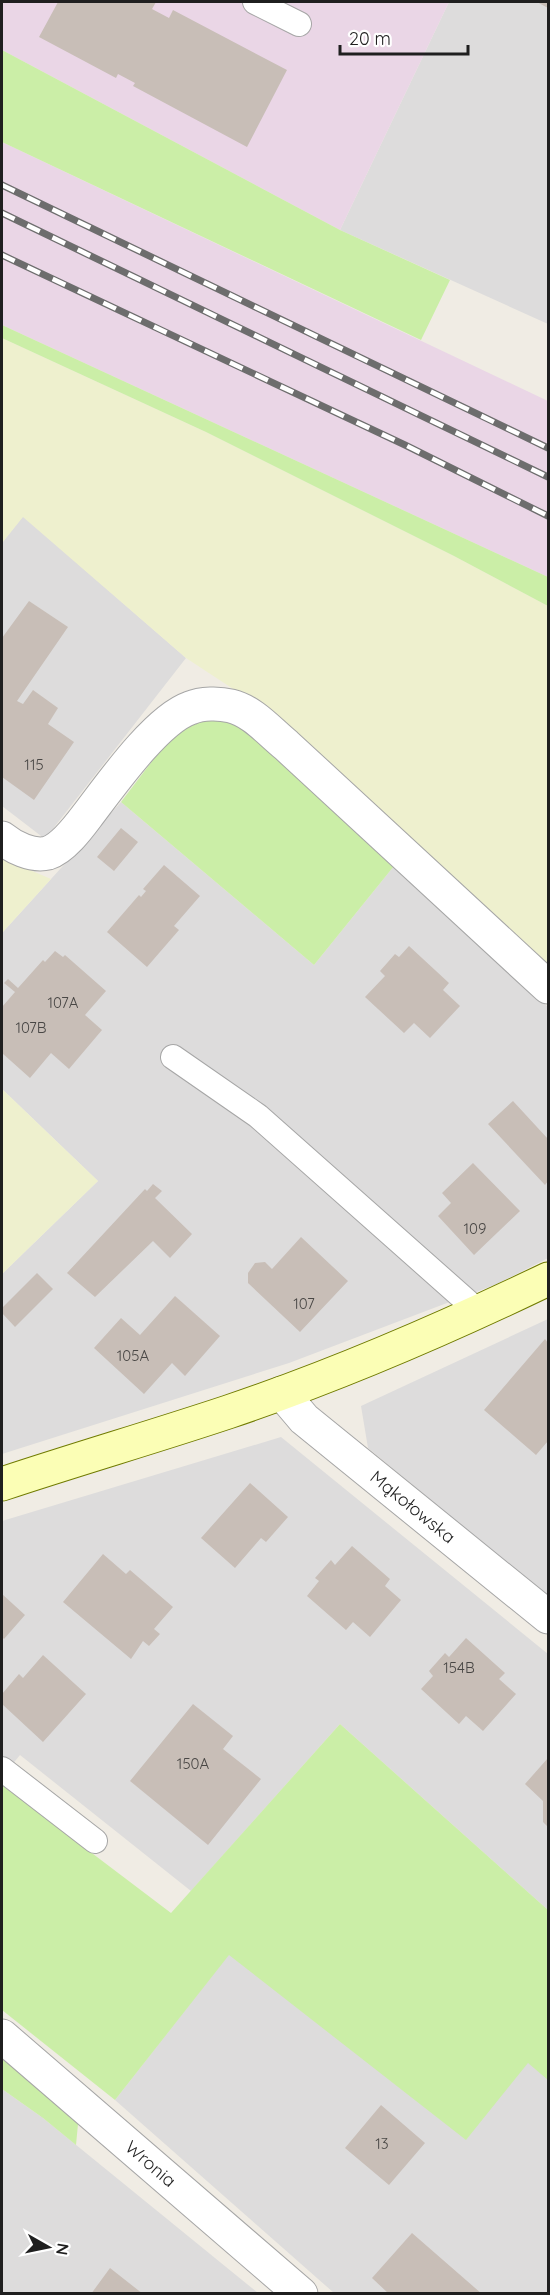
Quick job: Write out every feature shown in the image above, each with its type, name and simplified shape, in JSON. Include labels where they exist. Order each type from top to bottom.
[{"type":"street","points":[[2,838],[28,853],[48,853],[70,838],[143,745],[168,723],[190,708],[217,704],[231,706],[247,712],[286,745],[408,860],[549,987]]},
{"type":"street","points":[[2,1484],[282,1393],[429,1336],[549,1279]]},
{"type":"street","name":"Mąkołowska","points":[[282,1393],[304,1419],[549,1617]]},
{"type":"street","name":"Wronia","points":[[2,2036],[301,2294]]},
{"type":"lane","points":[[255,2],[299,24]]},
{"type":"lane","points":[[173,1058],[258,1116],[479,1312]]},
{"type":"lane","points":[[2,1769],[95,1841]]},
{"type":"shaded area","points":[[2,2],[449,2],[340,230],[2,50]]},
{"type":"shaded area","points":[[449,2],[548,2],[548,324],[340,230]]},
{"type":"shaded area","points":[[2,142],[548,401],[548,577],[2,325]]},
{"type":"shaded area","points":[[23,516],[186,658],[45,839],[2,806],[2,543]]},
{"type":"shaded area","points":[[121,802],[314,965],[394,866],[548,1007],[548,1258],[497,1284],[289,1363],[2,1454],[2,1274],[98,1181],[2,1089],[2,933]]},
{"type":"shaded area","points":[[548,1319],[548,1598],[368,1448],[361,1406]]},
{"type":"shaded area","points":[[281,1437],[548,1654],[548,1910],[340,1724],[191,1891],[20,1755],[2,1777],[2,1521]]},
{"type":"shaded area","points":[[229,1954],[466,2139],[548,2036],[548,2293],[334,2293],[115,2100]]},
{"type":"shaded area","points":[[2,2089],[43,2118],[258,2293],[2,2293]]},
{"type":"green space","points":[[2,50],[340,230],[450,280],[421,340],[2,142]]},
{"type":"green space","points":[[2,325],[548,577],[548,606],[454,556],[206,432],[2,338]]},
{"type":"green space","points":[[2,338],[206,432],[454,556],[548,606],[548,969],[253,702],[186,658],[23,517],[2,543]]},
{"type":"green space","points":[[225,717],[248,726],[394,866],[314,965],[121,802],[175,731],[196,718]]},
{"type":"green space","points":[[2,858],[51,879],[2,933]]},
{"type":"green space","points":[[2,1089],[98,1181],[2,1274]]},
{"type":"green space","points":[[340,1724],[548,1910],[548,2080],[528,2063],[466,2140],[229,1955],[115,2100],[2,2010],[2,1785],[171,1913]]},
{"type":"green space","points":[[2,2055],[78,2124],[76,2145],[2,2089]]},
{"type":"building","points":[[58,2],[156,2],[152,9],[169,18],[173,10],[287,70],[247,147],[133,86],[135,83],[118,74],[116,78],[39,37]]},
{"type":"building","points":[[537,2],[548,2],[548,8]]},
{"type":"building","points":[[29,601],[68,627],[17,701],[23,704],[33,690],[58,708],[48,724],[74,742],[34,800],[2,777],[2,638]]},
{"type":"building","points":[[121,828],[138,842],[114,871],[97,857]]},
{"type":"building","points":[[164,865],[200,896],[174,926],[179,930],[147,967],[107,932],[139,895],[141,897],[146,891],[143,889]]},
{"type":"building","points":[[409,946],[449,983],[443,990],[460,1006],[430,1038],[414,1023],[404,1033],[365,997],[385,976],[380,971],[395,954],[399,957]]},
{"type":"building","points":[[55,951],[63,957],[65,955],[106,991],[85,1015],[102,1030],[69,1069],[51,1053],[30,1078],[2,1053],[2,1007],[15,992],[4,983],[8,979],[18,988],[43,960],[45,962]]},
{"type":"building","points":[[513,1101],[548,1139],[548,1181],[545,1185],[488,1124]]},
{"type":"building","points":[[473,1163],[520,1211],[474,1255],[438,1216],[451,1203],[442,1193]]},
{"type":"building","points":[[153,1184],[162,1191],[155,1198],[192,1234],[170,1258],[153,1241],[95,1297],[67,1273],[145,1189],[147,1191]]},
{"type":"building","points":[[301,1237],[348,1281],[300,1332],[248,1283],[248,1273],[255,1263],[265,1262],[272,1269]]},
{"type":"building","points":[[37,1273],[53,1289],[15,1327],[2,1313],[2,1308]]},
{"type":"building","points":[[175,1296],[220,1336],[185,1376],[172,1363],[144,1394],[94,1348],[121,1318],[140,1335]]},
{"type":"building","points":[[545,1339],[548,1343],[548,1441],[536,1455],[484,1410]]},
{"type":"building","points":[[250,1483],[288,1517],[266,1542],[261,1538],[235,1568],[201,1538]]},
{"type":"building","points":[[352,1546],[390,1579],[385,1586],[401,1600],[370,1637],[353,1622],[346,1630],[307,1596],[319,1581],[315,1578],[331,1560],[335,1565]]},
{"type":"building","points":[[103,1554],[126,1574],[130,1570],[173,1607],[154,1629],[160,1634],[149,1646],[143,1641],[131,1659],[63,1602]]},
{"type":"building","points":[[2,1594],[25,1615],[4,1639],[2,1637]]},
{"type":"building","points":[[466,1638],[505,1673],[499,1679],[516,1694],[483,1731],[466,1716],[459,1724],[421,1689],[433,1676],[429,1671],[445,1653],[449,1657]]},
{"type":"building","points":[[43,1655],[86,1694],[43,1742],[2,1704],[2,1694],[19,1674],[23,1678]]},
{"type":"building","points":[[193,1704],[233,1736],[223,1749],[261,1779],[208,1845],[130,1781]]},
{"type":"building","points":[[548,1758],[548,1827],[543,1822],[543,1801],[525,1784]]},
{"type":"building","points":[[381,2105],[425,2143],[389,2185],[345,2148]]},
{"type":"building","points":[[412,2233],[482,2294],[389,2294],[372,2278]]},
{"type":"building","points":[[110,2268],[143,2294],[91,2294]]},
{"type":"railway","points":[[2,185],[548,448]]},
{"type":"railway","points":[[2,213],[548,477]]},
{"type":"railway","points":[[2,255],[405,445],[548,516]]}]
